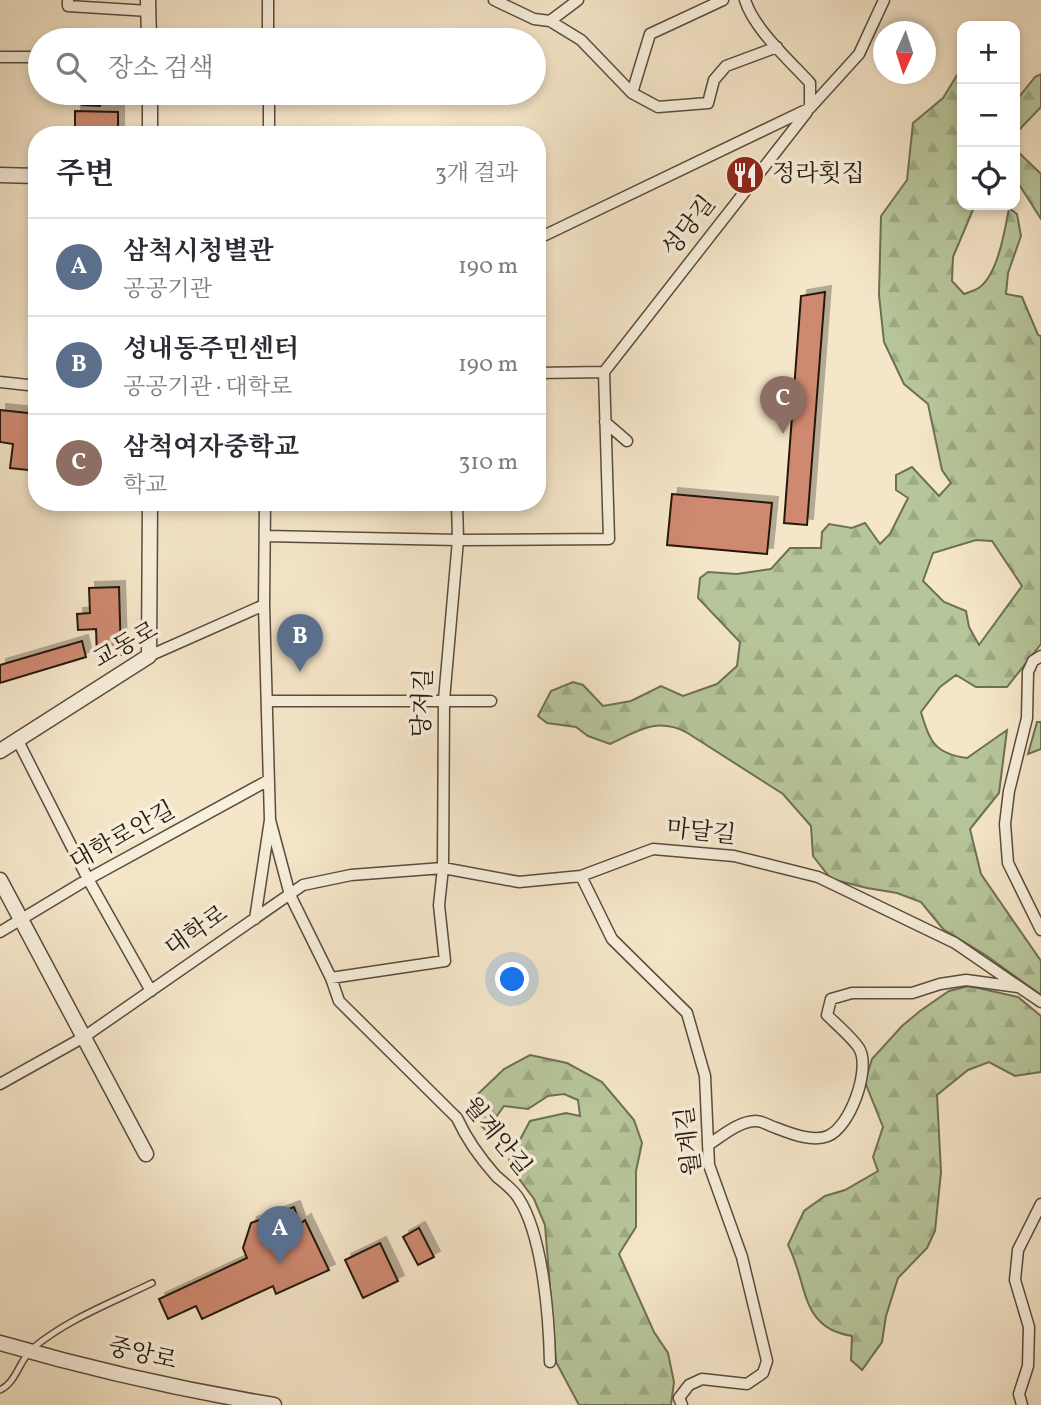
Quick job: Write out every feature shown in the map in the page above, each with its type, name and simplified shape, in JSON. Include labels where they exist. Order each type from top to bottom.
[{"type":"street","points":[[68,0],[68,6],[148,6],[149,28]]},
{"type":"street","points":[[268,0],[268,28]]},
{"type":"street","points":[[494,0],[534,19],[550,21],[581,40],[632,93],[658,107],[708,103],[714,80],[726,66],[778,47]]},
{"type":"street","points":[[550,21],[578,0]]},
{"type":"street","points":[[632,93],[650,33],[723,0]]},
{"type":"street","points":[[546,235],[810,108],[810,83],[748,10],[745,0]]},
{"type":"street","name":"성당길","points":[[604,372],[810,108],[859,54],[884,0]]},
{"type":"street","points":[[0,57],[28,57]]},
{"type":"street","points":[[150,105],[150,126]]},
{"type":"street","points":[[269,105],[269,126]]},
{"type":"street","points":[[0,176],[28,176]]},
{"type":"street","points":[[265,536],[458,540],[609,539],[604,372],[546,373]]},
{"type":"street","points":[[0,382],[28,385]]},
{"type":"street","points":[[605,422],[626,441]]},
{"type":"street","points":[[149,656],[150,511]]},
{"type":"street","name":"대학로","points":[[0,1084],[84,1037],[255,919],[270,820],[264,605],[265,511]]},
{"type":"street","name":"당저길","points":[[443,868],[444,701],[458,540],[457,511]]},
{"type":"street","name":"교동로","points":[[0,751],[149,656],[264,605]]},
{"type":"street","points":[[1041,656],[1033,661],[1028,671],[1027,718],[1009,791],[1005,824],[1008,863],[1041,930]]},
{"type":"street","points":[[267,701],[491,701]]},
{"type":"street","points":[[18,739],[89,879]]},
{"type":"street","name":"대학로안길","points":[[0,932],[89,879],[268,781]]},
{"type":"street","name":"대학로","points":[[270,820],[290,895]]},
{"type":"street","name":"마달길","points":[[255,919],[303,885],[351,875],[443,868],[519,882],[581,876],[653,849],[734,856],[818,877],[955,943],[1041,1002]]},
{"type":"street","points":[[331,978],[445,961],[439,905],[443,868]]},
{"type":"street","name":"월계길","points":[[581,876],[612,939],[687,1013],[705,1076],[709,1165],[742,1257],[767,1361],[763,1373],[747,1384],[702,1379],[689,1385],[679,1398],[682,1405]]},
{"type":"street","name":"대학로","points":[[89,879],[151,991]]},
{"type":"street","points":[[0,880],[146,1154]]},
{"type":"street","name":"월계안길","points":[[290,895],[331,978],[339,1001],[457,1118],[468,1141],[494,1174],[518,1198],[531,1226],[539,1259],[549,1329],[550,1362]]},
{"type":"street","points":[[708,1144],[737,1127],[757,1121],[790,1134],[811,1137],[829,1136],[844,1121],[853,1107],[862,1067],[860,1050],[827,1015],[831,999],[852,993],[912,993],[940,984],[966,980],[1023,988]]},
{"type":"street","points":[[1022,1405],[1019,1394],[1028,1366],[1029,1326],[1015,1280],[1018,1250],[1041,1204]]},
{"type":"street","name":"중앙로","points":[[0,1343],[220,1401],[274,1405]]},
{"type":"lane","points":[[0,1390],[8,1386],[29,1351],[60,1327],[152,1283]]},
{"type":"green space","points":[[1041,74],[1041,107],[1020,129],[1020,96],[1035,77]]},
{"type":"green space","points":[[957,75],[957,210],[973,210],[953,257],[952,281],[964,294],[978,288],[986,280],[992,272],[1009,210],[1012,210],[1017,214],[1021,236],[1008,273],[1006,294],[1022,297],[1038,335],[1041,336],[1041,644],[1007,687],[976,687],[956,675],[940,687],[921,712],[927,731],[935,744],[956,756],[967,758],[1007,730],[999,793],[970,829],[981,874],[1041,961],[1041,995],[987,956],[943,929],[921,902],[897,893],[831,879],[813,856],[811,826],[783,794],[686,732],[656,726],[610,744],[588,736],[576,727],[547,723],[538,716],[551,691],[573,682],[583,685],[603,706],[631,701],[661,686],[683,696],[717,684],[737,666],[740,642],[698,598],[700,578],[708,572],[737,574],[771,569],[790,548],[821,548],[822,532],[829,524],[852,528],[865,523],[880,544],[890,534],[908,498],[896,490],[896,475],[912,467],[939,496],[951,483],[942,470],[928,404],[904,384],[884,342],[879,295],[881,216],[907,180],[913,123],[943,98]],"holes":[[[976,540],[992,541],[1022,586],[979,645],[969,627],[966,611],[944,602],[923,581],[933,553]]]},
{"type":"green space","points":[[1020,154],[1041,174],[1041,219],[1020,186]]},
{"type":"green space","points":[[1037,722],[1041,722],[1041,749],[1028,754]]},
{"type":"green space","points":[[969,986],[1018,997],[1041,1016],[1041,1072],[1015,1076],[989,1062],[968,1070],[937,1095],[941,1172],[935,1231],[927,1248],[898,1278],[886,1316],[882,1342],[862,1370],[851,1360],[852,1336],[822,1324],[814,1314],[788,1245],[804,1211],[825,1196],[845,1190],[878,1171],[873,1157],[883,1127],[865,1082],[872,1059],[902,1026],[920,1011],[949,991]]},
{"type":"green space","points":[[530,1055],[567,1063],[602,1082],[634,1120],[642,1143],[636,1171],[636,1227],[619,1254],[654,1332],[668,1353],[674,1382],[671,1405],[579,1405],[556,1362],[545,1225],[534,1199],[514,1172],[509,1160],[530,1121],[566,1113],[580,1116],[578,1100],[564,1094],[548,1096],[528,1109],[504,1106],[486,1131],[478,1122],[478,1094],[504,1069]]},
{"type":"building","points":[[75,111],[118,112],[118,126],[75,126]]},
{"type":"building","points":[[825,292],[807,525],[784,523],[801,296]]},
{"type":"building","points":[[0,410],[28,413],[28,470],[10,468],[13,444],[0,442]]},
{"type":"building","points":[[672,494],[772,503],[767,554],[667,545]]},
{"type":"building","points":[[119,587],[121,655],[97,656],[96,629],[78,630],[77,614],[90,613],[89,588]]},
{"type":"building","points":[[82,641],[86,657],[0,683],[0,665]]},
{"type":"building","points":[[294,1207],[300,1224],[305,1220],[329,1270],[276,1294],[273,1286],[202,1319],[196,1306],[168,1319],[159,1299],[247,1258],[243,1248],[251,1223]]},
{"type":"building","points":[[419,1228],[434,1257],[418,1265],[403,1237]]},
{"type":"building","points":[[380,1243],[398,1281],[363,1298],[345,1260]]},
{"type":"place","name":"정라횟집","points":[[745,175]]},
{"type":"place","name":"삼척여자중학교","points":[[783,434]]},
{"type":"place","name":"성내동주민센터","points":[[300,672]]},
{"type":"place","name":"삼척시청별관","points":[[280,1264]]}]
